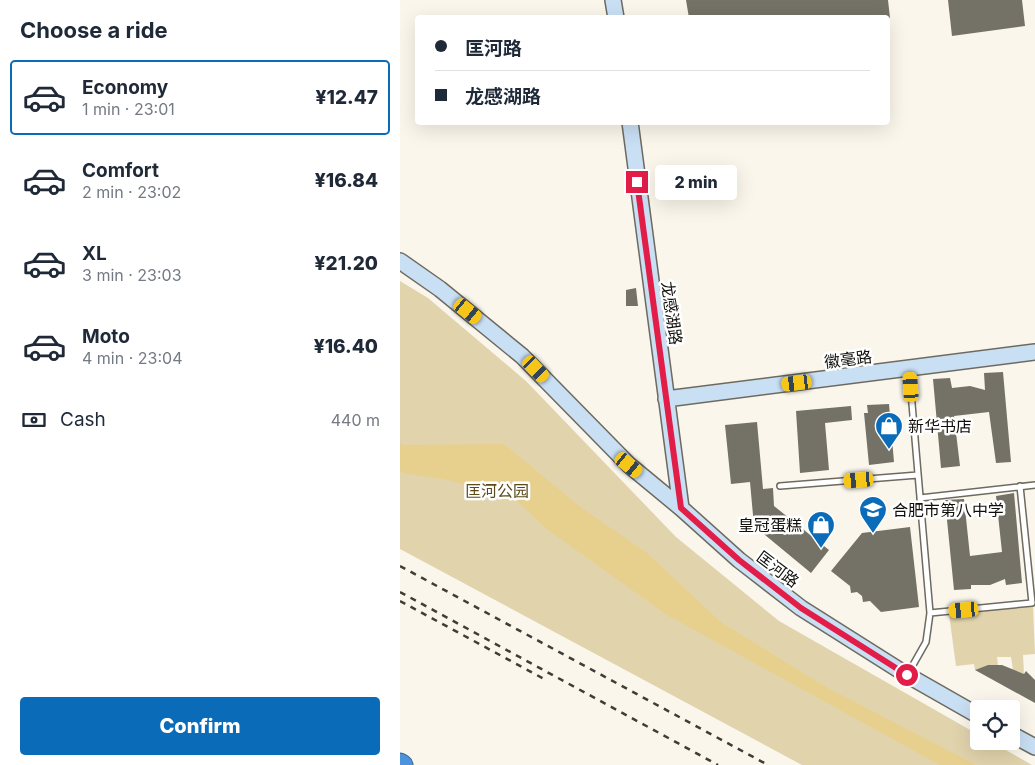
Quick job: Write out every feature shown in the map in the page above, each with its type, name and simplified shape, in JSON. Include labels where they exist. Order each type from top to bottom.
[{"type":"highway","points":[[400,763],[404,765]]},
{"type":"street","points":[[613,0],[616,15]]},
{"type":"street","name":"龙感湖路","points":[[630,125],[681,508]]},
{"type":"street","name":"匡河路","points":[[400,261],[440,289],[522,356],[629,465],[739,560],[801,608],[907,675],[970,711]]},
{"type":"street","name":"徽毫路","points":[[666,399],[1035,352]]},
{"type":"street","points":[[1020,739],[1035,747]]},
{"type":"lane","points":[[907,675],[926,642],[930,613],[909,369]]},
{"type":"lane","points":[[780,486],[918,475]]},
{"type":"lane","points":[[920,498],[1035,485]]},
{"type":"lane","points":[[930,613],[1032,603],[1032,579],[1020,486]]},
{"type":"green space","name":"匡河公园","points":[[400,281],[428,298],[526,381],[676,537],[779,621],[970,730],[970,750],[1006,750],[1032,765],[802,765],[400,549]]},
{"type":"green space","points":[[1033,606],[1035,654],[1023,655],[1024,674],[1013,670],[1011,657],[997,657],[998,666],[988,665],[975,670],[974,664],[956,666],[949,614]]},
{"type":"shaded area","points":[[400,442],[402,445],[504,444],[579,506],[647,553],[722,623],[826,687],[976,765],[940,765],[667,615],[548,530],[515,499],[448,480],[403,473],[400,470]]},
{"type":"building","points":[[686,0],[888,0],[890,15],[688,15]]},
{"type":"building","points":[[948,0],[1022,0],[1025,26],[952,36]]},
{"type":"building","points":[[636,288],[638,306],[626,306],[626,290]]},
{"type":"building","points":[[1003,372],[1011,462],[996,463],[989,412],[954,416],[960,466],[941,468],[933,379],[950,378],[952,388],[970,386],[985,390],[984,373]]},
{"type":"building","points":[[889,404],[894,462],[869,465],[864,413],[868,413],[867,405]]},
{"type":"building","points":[[851,406],[852,420],[825,423],[829,470],[800,473],[796,411]]},
{"type":"building","points":[[757,422],[763,489],[773,488],[774,506],[829,550],[811,573],[754,526],[750,482],[731,484],[725,425]]},
{"type":"building","points":[[1014,493],[1022,583],[1006,585],[1005,579],[990,585],[971,585],[971,589],[954,590],[945,500],[964,499],[970,556],[1002,552],[996,496]]},
{"type":"building","points":[[910,527],[919,607],[881,612],[870,601],[863,602],[862,596],[857,592],[851,593],[850,586],[831,571],[862,533]]},
{"type":"building","points":[[988,665],[1002,665],[1024,674],[1026,671],[1035,680],[1035,703],[975,670]]},
{"type":"railway","points":[[400,566],[768,765]]},
{"type":"railway","points":[[400,592],[718,765]]},
{"type":"railway","points":[[400,601],[546,680]]},
{"type":"place","name":"新华书店","points":[[889,450]]},
{"type":"place","name":"合肥市第八中学","points":[[873,534]]},
{"type":"place","name":"皇冠蛋糕","points":[[821,549]]},
{"type":"route","points":[[637,182],[681,508],[739,560],[801,608],[907,675]]}]
